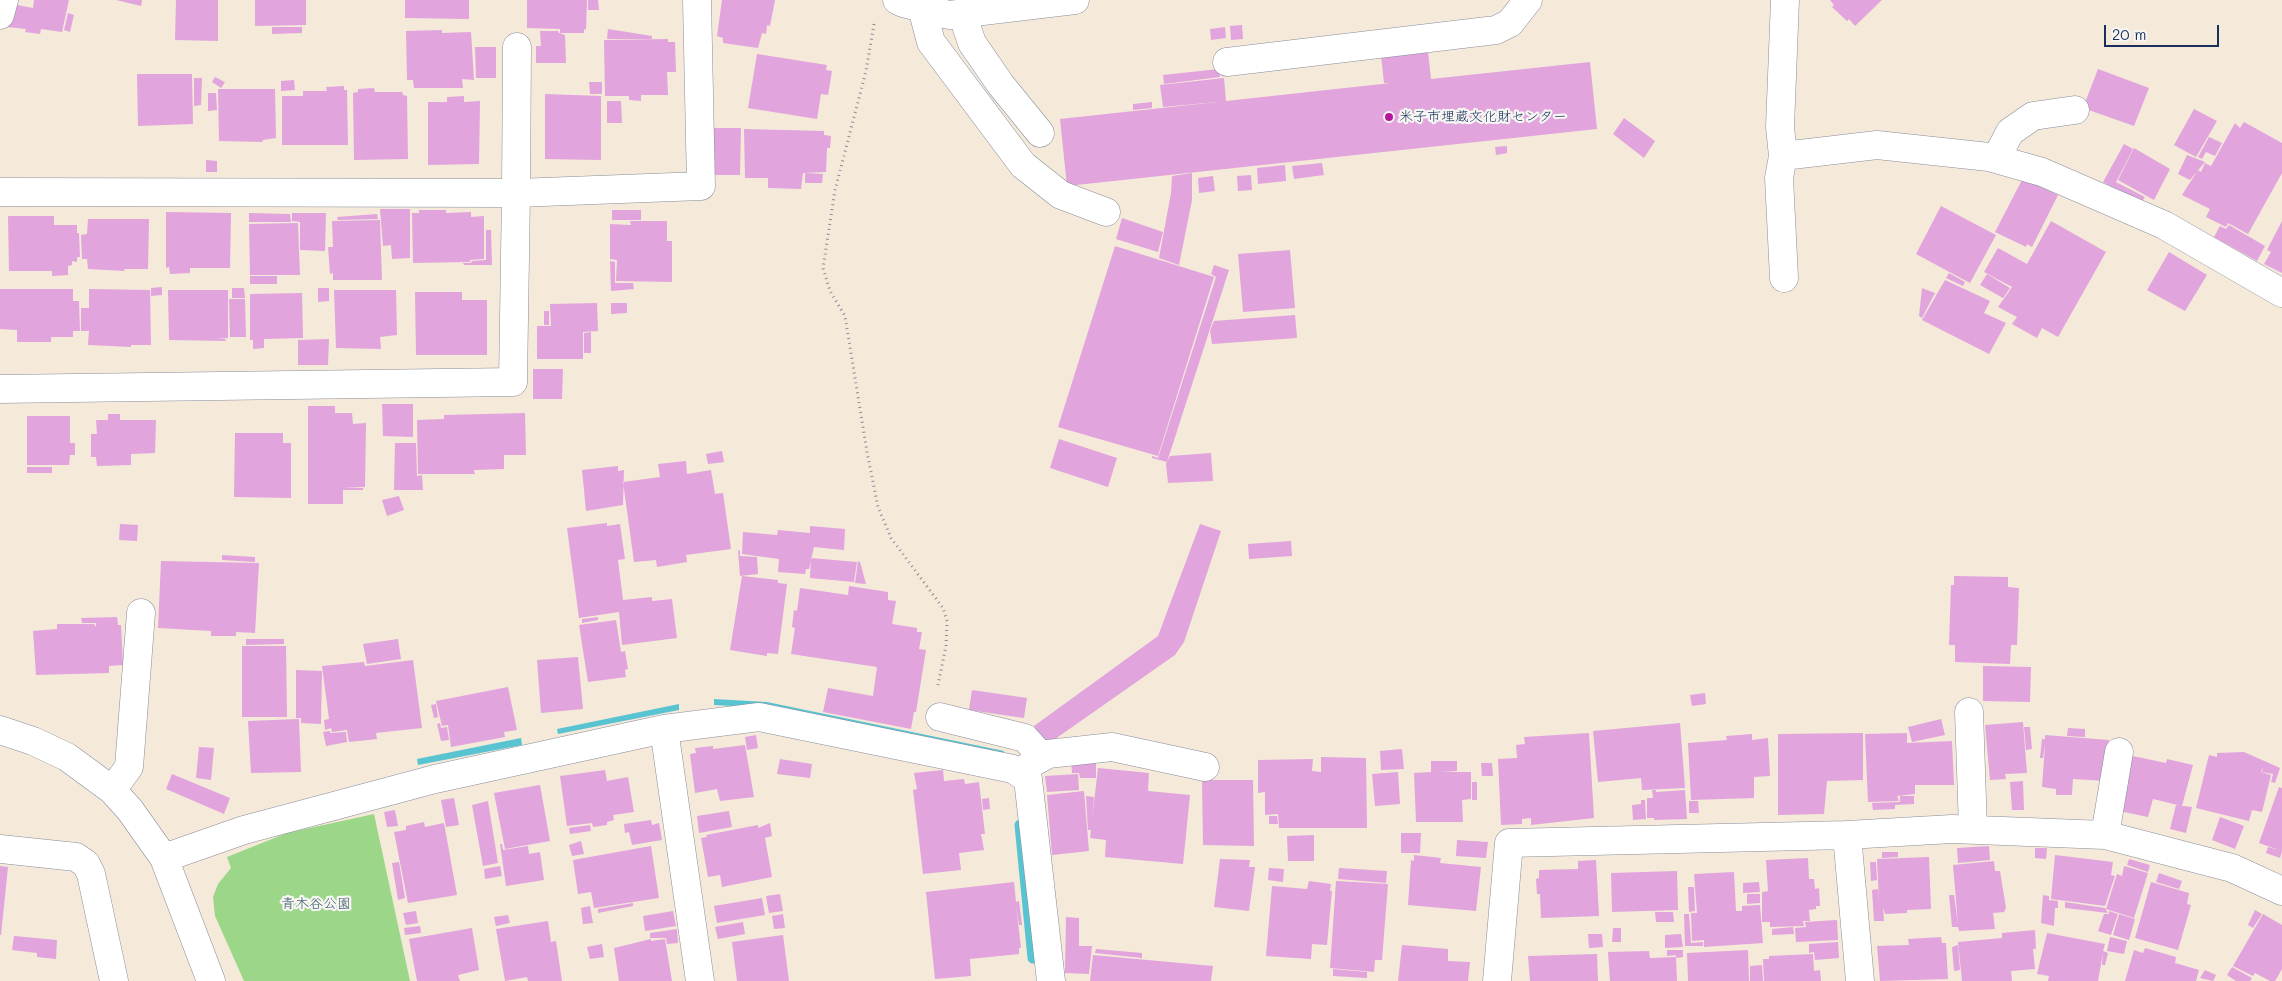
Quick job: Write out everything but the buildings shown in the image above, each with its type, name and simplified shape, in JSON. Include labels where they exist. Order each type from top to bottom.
[{"type":"street","points":[[0,15],[4,0]]},
{"type":"street","points":[[0,192],[516,192],[701,186],[697,0]]},
{"type":"street","points":[[910,4],[949,14],[1075,0]]},
{"type":"street","points":[[1227,62],[1496,30],[1510,23],[1528,0]]},
{"type":"street","points":[[1784,278],[1779,178],[1783,156],[1780,127],[1785,0]]},
{"type":"street","points":[[910,4],[931,42],[1023,165],[1061,195],[1106,212]]},
{"type":"street","points":[[962,13],[972,43],[1001,84],[1040,133]]},
{"type":"street","points":[[0,389],[513,382],[518,46]]},
{"type":"street","points":[[1996,159],[2010,132],[2033,116],[2074,110]]},
{"type":"street","points":[[1783,156],[1877,146],[1908,147],[1996,159],[2042,172],[2164,226],[2282,293]]},
{"type":"street","points":[[112,790],[129,766],[142,613]]},
{"type":"street","points":[[1969,712],[1973,829]]},
{"type":"street","points":[[164,858],[244,830],[435,779],[664,729],[759,717],[1013,769],[1028,779],[1051,981]]},
{"type":"street","points":[[940,717],[1025,738],[1042,757]]},
{"type":"street","points":[[664,729],[700,981]]},
{"type":"street","points":[[0,730],[67,757],[112,790],[146,831],[164,858],[211,981]]},
{"type":"street","points":[[1022,774],[1032,763],[1048,754],[1112,748],[1205,767]]},
{"type":"street","points":[[2105,835],[2119,752]]},
{"type":"street","points":[[1497,981],[1509,843],[1848,835],[1973,829],[2105,835],[2232,868],[2282,891]]},
{"type":"street","points":[[1848,835],[1860,981]]},
{"type":"street","points":[[0,849],[76,857],[86,864],[91,874],[114,981]]},
{"type":"path","points":[[875,17],[866,71],[835,190],[823,268],[830,290],[845,316],[878,507],[891,538],[943,608],[947,621],[946,646],[936,700],[940,717]]},
{"type":"green space","name":"青木谷公園","points":[[374,814],[410,981],[244,981],[215,916],[213,897],[218,884],[231,868],[227,857],[287,833]]},
{"type":"water","points":[[714,699],[767,702],[1004,751],[1002,756],[767,708],[714,705]]},
{"type":"water","points":[[679,704],[679,710],[558,734],[557,729]]},
{"type":"water","points":[[521,738],[522,745],[418,765],[417,759]]},
{"type":"waterway","points":[[1020,825],[1033,958]]},
{"type":"place","name":"米子市埋蔵文化財センター","points":[[1389,117]]}]
